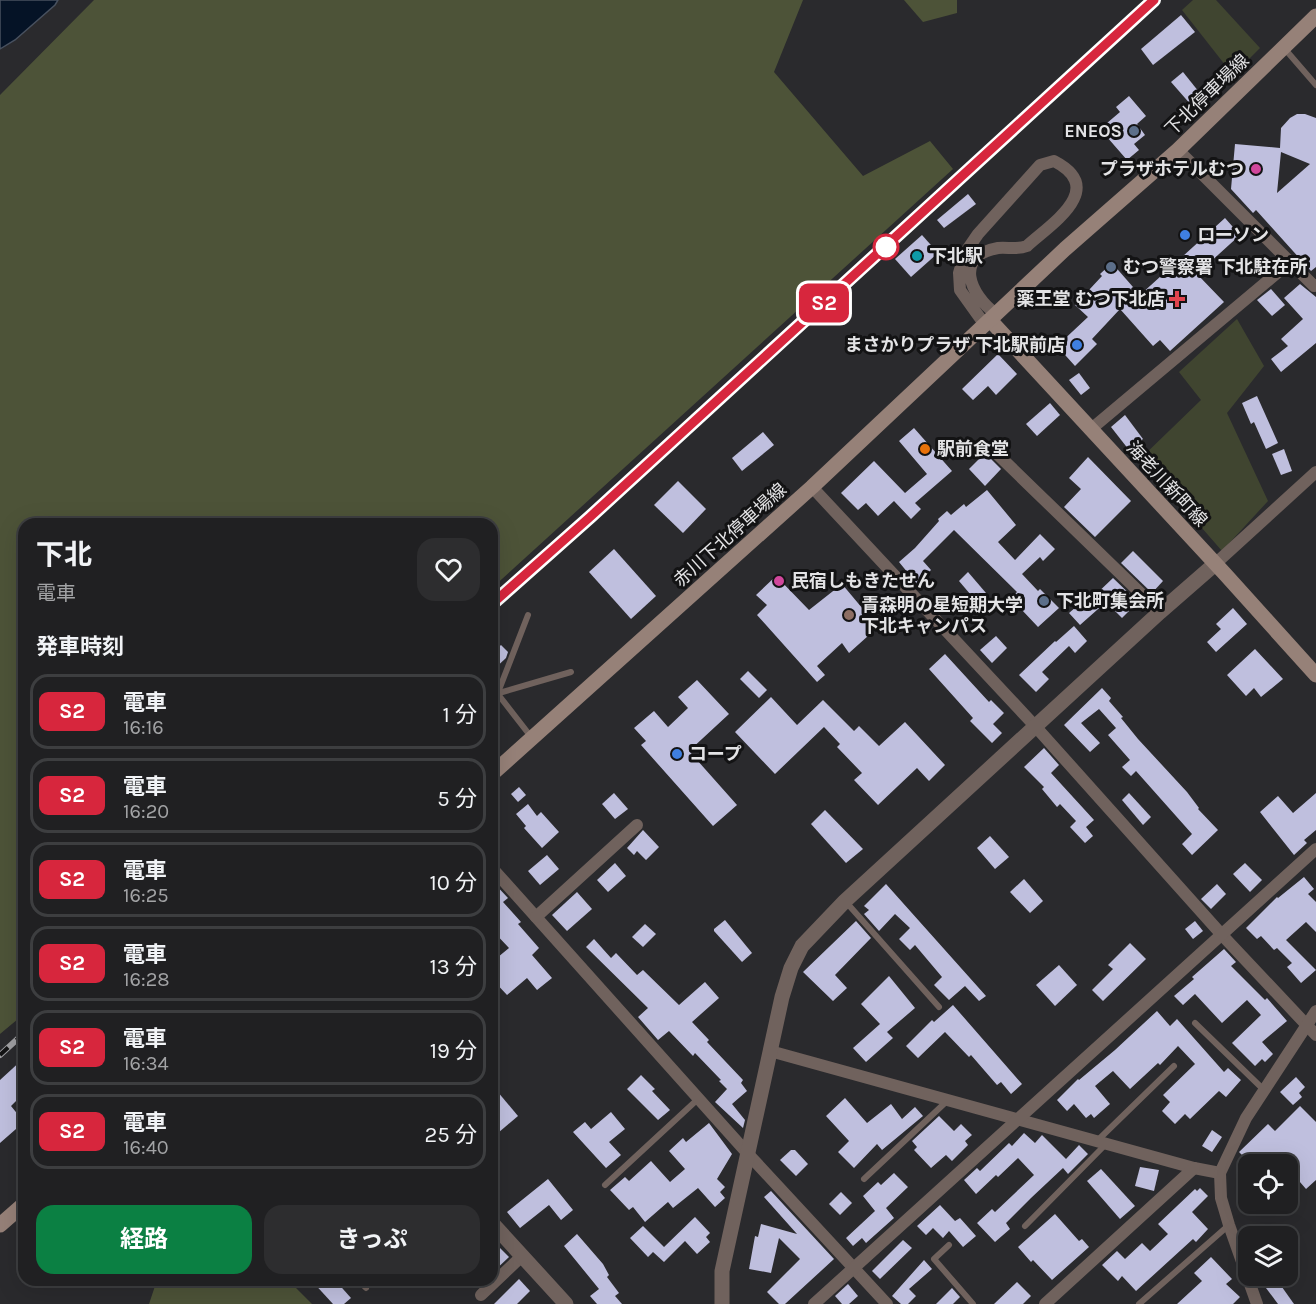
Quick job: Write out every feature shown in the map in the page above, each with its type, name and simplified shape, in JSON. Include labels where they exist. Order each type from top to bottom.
[{"type":"main road","name":"下北停車場線","points":[[990,319],[1065,249],[1178,150],[1316,16]]},
{"type":"main road","name":"海老川新町線","points":[[990,319],[1316,675]]},
{"type":"main road","name":"赤川下北停車場線","points":[[498,769],[812,487],[990,319]]},
{"type":"main road","points":[[0,1224],[18,1209]]},
{"type":"street","points":[[1178,150],[1289,263],[1314,286],[1316,285]]},
{"type":"street","points":[[1054,161],[1069,171],[1075,179],[1077,190],[1072,204],[1026,246],[1020,249],[998,248],[981,254],[970,269],[969,278],[990,319],[960,290],[959,273],[965,253],[978,234],[1040,165],[1054,161]]},
{"type":"street","points":[[1090,430],[1289,263]]},
{"type":"street","points":[[992,449],[1160,612]]},
{"type":"street","points":[[722,1304],[722,1270],[782,997],[791,968],[802,946],[845,901],[1316,472]]},
{"type":"street","points":[[812,487],[1035,726],[1222,935],[1316,1035]]},
{"type":"street","points":[[536,917],[637,825]]},
{"type":"street","points":[[814,1304],[1316,849]]},
{"type":"street","points":[[498,875],[698,1099],[887,1304]]},
{"type":"street","points":[[1257,1304],[1221,1198],[1220,1173],[1246,1118],[1316,1011]]},
{"type":"street","points":[[770,1051],[1017,1121],[1220,1173]]},
{"type":"street","points":[[1045,1304],[1194,1168]]},
{"type":"street","points":[[498,1230],[566,1304]]},
{"type":"street","points":[[498,1279],[522,1256]]},
{"type":"street","points":[[481,1295],[490,1286]]},
{"type":"lane","points":[[1283,48],[1316,85]]},
{"type":"lane","points":[[498,685],[528,615]]},
{"type":"lane","points":[[498,693],[571,672]]},
{"type":"lane","points":[[498,699],[532,738]]},
{"type":"lane","points":[[845,901],[939,1007]]},
{"type":"lane","points":[[1195,1023],[1264,1090]]},
{"type":"lane","points":[[1025,1226],[1174,1066]]},
{"type":"lane","points":[[605,1185],[698,1099]]},
{"type":"lane","points":[[864,1179],[947,1101]]},
{"type":"lane","points":[[1139,1304],[1229,1225]]},
{"type":"lane","points":[[949,1245],[934,1259],[973,1304]]},
{"type":"green space","points":[[94,0],[803,0],[774,72],[863,176],[930,141],[953,169],[498,583],[498,518],[18,518],[18,1019],[0,1034],[0,95]]},
{"type":"green space","points":[[904,0],[957,0],[957,13],[923,22]]},
{"type":"green space","points":[[1193,0],[1216,0],[1260,48],[1233,75],[1182,10]]},
{"type":"green space","points":[[1237,319],[1264,366],[1227,413],[1268,501],[1222,551],[1138,461],[1201,400],[1179,372]]},
{"type":"green space","points":[[155,1286],[294,1286],[312,1304],[149,1304]]},
{"type":"water","points":[[0,0],[58,0],[15,40],[0,49]]},
{"type":"building","points":[[1181,15],[1195,32],[1153,65],[1141,49]]},
{"type":"building","points":[[1183,72],[1203,97],[1192,106],[1171,82]]},
{"type":"building","points":[[1129,96],[1146,116],[1137,124],[1145,135],[1134,144],[1139,150],[1127,160],[1100,129],[1120,112],[1116,107]]},
{"type":"building","points":[[1297,114],[1305,114],[1316,118],[1316,267],[1311,271],[1256,210],[1253,213],[1231,189],[1235,144],[1280,148],[1281,128]],"holes":[[[1281,152],[1310,164],[1277,193]]]},
{"type":"building","points":[[968,194],[976,204],[944,228],[937,220]]},
{"type":"building","points":[[1225,218],[1240,235],[1197,274],[1224,302],[1170,351],[1160,340],[1153,346],[1120,309],[1092,339],[1097,344],[1075,366],[1057,346],[1088,317],[1075,305],[1112,263],[1140,295]]},
{"type":"building","name":"下北駅","points":[[922,235],[938,253],[911,277],[895,259]]},
{"type":"building","points":[[1300,284],[1316,297],[1316,343],[1281,372],[1271,359],[1288,346],[1281,339],[1303,319],[1284,298]]},
{"type":"building","points":[[1271,289],[1285,305],[1272,316],[1257,300]]},
{"type":"building","points":[[998,354],[1017,374],[996,395],[988,386],[973,400],[962,389]]},
{"type":"building","points":[[1079,373],[1090,388],[1081,395],[1069,380]]},
{"type":"building","points":[[1257,396],[1278,443],[1266,449],[1254,422],[1251,424],[1242,403]]},
{"type":"building","points":[[1050,403],[1060,415],[1037,436],[1026,424]]},
{"type":"building","points":[[1125,415],[1143,439],[1129,450],[1111,427]]},
{"type":"building","points":[[914,428],[952,471],[915,503],[921,509],[911,519],[894,501],[878,516],[866,503],[858,510],[841,493],[874,461],[905,493],[927,474],[899,441]]},
{"type":"building","points":[[763,432],[774,445],[742,471],[732,458]]},
{"type":"building","points":[[1284,449],[1292,471],[1281,475],[1272,454]]},
{"type":"building","points":[[985,453],[1001,469],[985,486],[969,469]]},
{"type":"building","points":[[1088,457],[1131,501],[1095,537],[1064,507],[1081,489],[1069,478]]},
{"type":"building","points":[[678,481],[706,509],[683,533],[654,505]]},
{"type":"building","points":[[987,490],[1016,525],[998,542],[1015,560],[1040,534],[1055,549],[1043,561],[1040,557],[1022,574],[1059,608],[1038,627],[1021,609],[1025,605],[1015,594],[1017,592],[954,530],[923,561],[931,570],[917,584],[899,562],[915,548],[947,511],[951,515],[964,504],[966,507]]},
{"type":"building","points":[[614,549],[656,596],[631,619],[589,572]]},
{"type":"building","points":[[1133,551],[1163,581],[1152,593],[1121,563]]},
{"type":"building","points":[[968,572],[986,593],[976,601],[959,581]]},
{"type":"building","points":[[776,576],[809,610],[842,584],[878,627],[849,653],[842,643],[817,666],[825,675],[817,682],[757,615],[767,605],[756,595]]},
{"type":"building","points":[[1113,578],[1138,602],[1122,618],[1106,602],[1080,625],[1069,613],[1090,595],[1092,598]]},
{"type":"building","points":[[1233,608],[1247,624],[1216,652],[1207,642],[1221,629],[1216,624]]},
{"type":"building","points":[[1074,626],[1087,641],[1075,653],[1069,646],[1042,672],[1049,679],[1036,692],[1019,675]]},
{"type":"building","points":[[996,636],[1007,648],[992,663],[980,650]]},
{"type":"building","points":[[501,645],[508,652],[506,658],[498,665],[498,648]]},
{"type":"building","points":[[1255,649],[1283,679],[1261,697],[1254,688],[1246,696],[1227,675]]},
{"type":"building","points":[[945,654],[989,702],[991,700],[1004,713],[993,724],[1002,733],[992,743],[970,721],[973,718],[929,669]]},
{"type":"building","points":[[748,671],[767,690],[759,698],[740,679]]},
{"type":"building","points":[[697,680],[729,714],[689,751],[737,805],[713,826],[641,745],[646,741],[634,728],[654,711],[668,727],[688,708],[678,697]]},
{"type":"building","points":[[1102,688],[1138,739],[1187,792],[1198,809],[1218,830],[1192,855],[1182,844],[1192,834],[1136,771],[1131,776],[1122,767],[1130,760],[1108,735],[1116,728],[1099,709],[1081,723],[1100,743],[1090,752],[1064,725]]},
{"type":"building","points":[[771,697],[797,725],[823,700],[854,731],[859,726],[879,746],[905,722],[945,765],[929,781],[917,768],[878,805],[854,780],[862,773],[837,747],[840,744],[824,727],[775,774],[735,732]]},
{"type":"building","points":[[1044,748],[1059,765],[1051,773],[1094,820],[1086,827],[1093,836],[1085,843],[1070,827],[1076,821],[1060,804],[1057,807],[1042,789],[1044,787],[1024,767]]},
{"type":"building","points":[[519,787],[526,795],[518,802],[511,794]]},
{"type":"building","points":[[614,793],[628,809],[615,819],[602,804]]},
{"type":"building","points":[[1129,793],[1151,817],[1143,825],[1122,800]]},
{"type":"building","points":[[1316,793],[1316,830],[1304,840],[1307,843],[1294,855],[1260,812],[1278,796],[1293,813]]},
{"type":"building","points":[[528,804],[537,816],[541,812],[559,832],[542,848],[524,828],[526,826],[516,814]]},
{"type":"building","points":[[825,810],[863,849],[846,863],[811,824]]},
{"type":"building","points":[[643,830],[659,847],[646,860],[637,851],[634,855],[627,848]]},
{"type":"building","points":[[990,836],[1009,857],[995,869],[977,848]]},
{"type":"building","points":[[547,855],[559,869],[540,885],[528,871]]},
{"type":"building","points":[[615,863],[626,876],[608,892],[597,880]]},
{"type":"building","points":[[1245,863],[1262,880],[1250,892],[1233,874]]},
{"type":"building","points":[[1304,877],[1314,889],[1308,894],[1316,902],[1316,932],[1306,922],[1286,940],[1316,970],[1301,983],[1287,967],[1292,963],[1277,948],[1274,950],[1261,936],[1257,939],[1246,928],[1277,897]]},
{"type":"building","points":[[1024,879],[1043,901],[1030,913],[1010,892]]},
{"type":"building","points":[[886,884],[986,996],[979,1001],[965,986],[949,1000],[934,985],[942,977],[915,945],[910,950],[899,939],[910,928],[895,914],[879,931],[864,914],[869,910],[864,906]]},
{"type":"building","points":[[1217,884],[1226,894],[1211,909],[1201,899]]},
{"type":"building","points":[[498,887],[508,898],[503,902],[521,922],[518,924],[539,948],[532,955],[552,978],[537,990],[527,978],[507,995],[498,985],[498,957],[509,948],[498,936]]},
{"type":"building","points":[[577,892],[592,909],[567,931],[552,915]]},
{"type":"building","points":[[725,920],[752,953],[742,962],[714,931]]},
{"type":"building","points":[[856,921],[871,938],[835,975],[847,988],[833,1001],[803,972]]},
{"type":"building","points":[[1195,921],[1203,931],[1193,939],[1185,929]]},
{"type":"building","points":[[645,924],[656,934],[643,947],[632,937]]},
{"type":"building","points":[[594,939],[611,958],[616,953],[637,975],[643,970],[679,1005],[705,982],[719,998],[692,1022],[709,1040],[707,1042],[743,1080],[741,1083],[747,1091],[732,1104],[745,1120],[743,1128],[715,1102],[727,1089],[719,1081],[721,1080],[695,1053],[693,1056],[669,1031],[658,1040],[638,1017],[648,1008],[586,947]]},
{"type":"building","points":[[1130,943],[1146,959],[1103,1001],[1092,990],[1113,969],[1108,965]]},
{"type":"building","points":[[1224,949],[1236,962],[1231,966],[1265,1000],[1267,998],[1287,1021],[1262,1042],[1273,1054],[1265,1062],[1262,1059],[1255,1066],[1232,1043],[1261,1015],[1247,1000],[1222,1023],[1195,994],[1183,1005],[1174,996]]},
{"type":"building","points":[[1059,965],[1077,985],[1055,1006],[1036,985]]},
{"type":"building","points":[[889,976],[915,1008],[887,1032],[893,1038],[866,1062],[853,1048],[880,1024],[861,1004]]},
{"type":"building","points":[[953,1005],[1022,1084],[1011,1094],[1001,1082],[997,1085],[971,1055],[969,1057],[945,1032],[918,1058],[906,1046],[932,1020],[934,1022]]},
{"type":"building","points":[[1157,1011],[1170,1026],[1177,1019],[1224,1072],[1228,1068],[1241,1080],[1226,1097],[1219,1091],[1190,1119],[1185,1114],[1175,1124],[1162,1111],[1170,1102],[1163,1095],[1195,1064],[1178,1046],[1160,1065],[1158,1063],[1130,1089],[1113,1071],[1095,1086],[1110,1104],[1094,1118],[1091,1114],[1086,1118],[1074,1104],[1067,1111],[1057,1100]]},
{"type":"building","points":[[18,1064],[18,1099],[11,1106],[18,1115],[18,1127],[0,1143],[0,1080]]},
{"type":"building","points":[[641,1075],[655,1089],[652,1091],[670,1110],[658,1120],[627,1089]]},
{"type":"building","points":[[1296,1077],[1305,1087],[1299,1093],[1302,1097],[1293,1105],[1280,1092]]},
{"type":"building","points":[[498,1092],[518,1116],[498,1133]]},
{"type":"building","points":[[845,1098],[867,1123],[891,1104],[902,1119],[915,1107],[923,1116],[882,1150],[877,1144],[854,1168],[838,1152],[849,1141],[826,1116]]},
{"type":"building","points":[[1300,1106],[1316,1122],[1316,1180],[1306,1189],[1298,1180],[1298,1154],[1241,1154],[1239,1152],[1268,1124],[1275,1131]]},
{"type":"building","points":[[611,1112],[625,1129],[609,1142],[621,1155],[606,1168],[573,1132],[585,1122],[591,1129]]},
{"type":"building","points":[[939,1116],[954,1131],[961,1124],[972,1135],[965,1141],[968,1145],[952,1161],[946,1155],[931,1168],[914,1150],[917,1147],[912,1141]]},
{"type":"building","points":[[709,1123],[732,1154],[717,1179],[725,1187],[720,1192],[725,1198],[715,1207],[698,1188],[673,1208],[668,1202],[645,1222],[633,1207],[629,1210],[610,1190],[625,1177],[629,1181],[651,1161],[670,1182],[685,1169],[669,1151],[683,1138],[686,1142]]},
{"type":"building","points":[[1212,1130],[1222,1137],[1212,1152],[1202,1146]]},
{"type":"building","points":[[1024,1133],[1035,1143],[1042,1135],[1066,1159],[1079,1145],[1088,1154],[1068,1174],[1063,1168],[1031,1198],[1006,1223],[1010,1229],[995,1242],[977,1223],[992,1209],[995,1212],[1034,1175],[1018,1158],[976,1194],[964,1180],[977,1168],[980,1171],[1009,1143],[1012,1146]]},
{"type":"building","points":[[791,1150],[795,1150],[808,1164],[796,1176],[780,1160]]},
{"type":"building","points":[[1140,1167],[1159,1170],[1154,1191],[1135,1186]]},
{"type":"building","points":[[1101,1169],[1135,1206],[1120,1219],[1087,1181]]},
{"type":"building","points":[[894,1173],[908,1187],[886,1208],[894,1218],[866,1243],[862,1238],[853,1246],[846,1238],[875,1211],[863,1196],[878,1182],[881,1185]]},
{"type":"building","points":[[548,1179],[573,1210],[561,1220],[549,1205],[520,1228],[507,1212]]},
{"type":"building","points":[[1200,1188],[1208,1196],[1192,1212],[1208,1229],[1196,1242],[1193,1239],[1136,1291],[1122,1276],[1118,1281],[1102,1265],[1117,1251],[1125,1259],[1142,1243],[1150,1251],[1168,1234],[1158,1224],[1195,1189],[1197,1191]]},
{"type":"building","points":[[771,1191],[834,1259],[785,1304],[779,1304],[767,1292],[800,1259],[779,1238],[771,1273],[749,1269],[755,1236],[758,1237],[761,1224],[797,1234],[764,1197]]},
{"type":"building","points":[[841,1192],[852,1203],[840,1215],[829,1204]]},
{"type":"building","points":[[940,1205],[955,1221],[960,1218],[976,1236],[963,1247],[949,1231],[943,1238],[933,1228],[926,1235],[917,1226]]},
{"type":"building","points":[[1055,1214],[1079,1241],[1082,1239],[1089,1247],[1052,1280],[1018,1247]]},
{"type":"building","points":[[695,1217],[710,1233],[706,1237],[710,1242],[697,1254],[685,1241],[664,1262],[653,1252],[648,1257],[630,1238],[643,1226],[664,1247]]},
{"type":"building","points":[[577,1234],[603,1264],[609,1275],[607,1277],[619,1293],[615,1296],[622,1304],[597,1304],[590,1296],[599,1289],[564,1246]]},
{"type":"building","points":[[903,1240],[912,1248],[880,1279],[872,1271]]},
{"type":"building","points":[[498,1246],[509,1257],[498,1267]]},
{"type":"building","points":[[1211,1257],[1232,1279],[1226,1284],[1240,1297],[1233,1304],[1177,1304],[1202,1281],[1194,1273]]},
{"type":"building","points":[[924,1260],[932,1269],[909,1289],[916,1296],[908,1304],[901,1304],[892,1296]]},
{"type":"building","points":[[519,1279],[530,1291],[517,1304],[494,1304]]},
{"type":"building","points":[[1017,1282],[1031,1296],[1023,1304],[994,1304]]},
{"type":"building","points":[[848,1284],[858,1296],[849,1304],[842,1304],[835,1296]]},
{"type":"building","points":[[316,1286],[340,1286],[351,1298],[344,1304],[333,1304]]},
{"type":"building","points":[[1281,1286],[1294,1304],[1278,1304],[1266,1288]]},
{"type":"building","points":[[952,1288],[960,1297],[953,1304],[936,1304]]},
{"type":"railway","points":[[498,599],[1154,0]]},
{"type":"railway","points":[[0,1055],[18,1038]]},
{"type":"train","name":"S2","points":[[498,599],[1154,0]]},
{"type":"place","name":"ENEOS","points":[[1134,131]]},
{"type":"place","name":"プラザホテルむつ","points":[[1256,169]]},
{"type":"place","name":"ローソン","points":[[1185,235]]},
{"type":"place","name":"下北駅","points":[[917,256]]},
{"type":"place","name":"むつ警察署 下北駐在所","points":[[1111,267]]},
{"type":"place","name":"薬王堂 むつ下北店","points":[[1177,299]]},
{"type":"place","name":"まさかりプラザ 下北駅前店","points":[[1077,345]]},
{"type":"place","name":"駅前食堂","points":[[925,449]]},
{"type":"place","name":"民宿しもきたせん","points":[[779,581]]},
{"type":"place","name":"下北町集会所","points":[[1044,601]]},
{"type":"place","name":"青森明の星短期大学 下北キャンパス","points":[[849,615]]},
{"type":"place","name":"コープ","points":[[677,754]]}]
